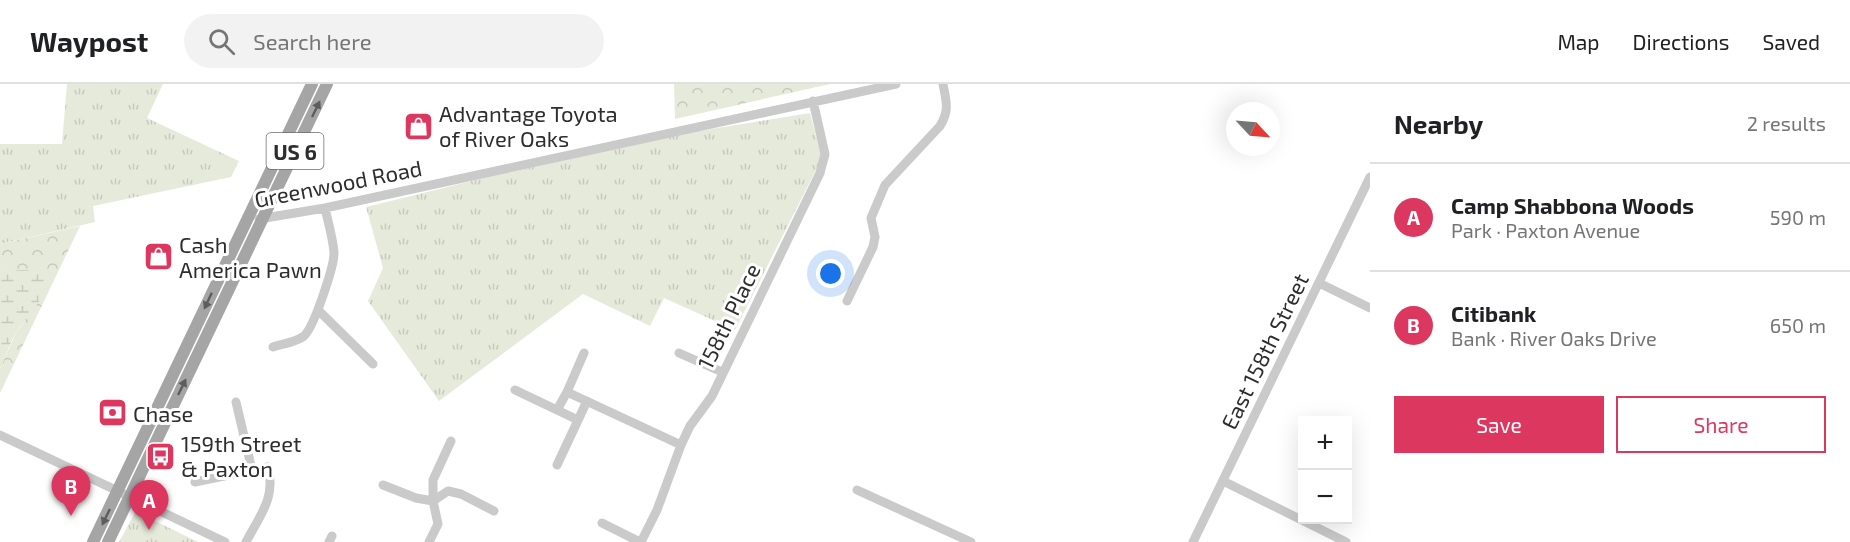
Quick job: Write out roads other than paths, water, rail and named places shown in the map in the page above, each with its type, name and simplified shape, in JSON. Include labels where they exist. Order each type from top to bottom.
[{"type":"main road","name":"US 6","points":[[93,542],[312,84]]},
{"type":"main road","name":"US 6","points":[[108,542],[327,84]]},
{"type":"street","name":"Greenwood Road","points":[[245,222],[325,208],[896,84]]},
{"type":"street","points":[[847,301],[873,247],[875,237],[871,218],[885,185],[940,126],[946,116],[947,106],[943,84]]},
{"type":"street","name":"158th Place","points":[[640,542],[657,510],[690,426],[712,396],[824,163],[825,154],[813,101]]},
{"type":"street","name":"East 158th Street","points":[[1193,542],[1370,179]]},
{"type":"street","points":[[273,347],[302,338],[310,328],[318,310],[334,254],[325,208]]},
{"type":"street","points":[[1319,283],[1370,308]]},
{"type":"street","points":[[318,310],[373,364]]},
{"type":"street","points":[[557,410],[584,353]]},
{"type":"street","points":[[679,353],[722,372]]},
{"type":"street","points":[[515,390],[578,420]]},
{"type":"street","points":[[567,392],[681,445]]},
{"type":"street","points":[[236,402],[252,470]]},
{"type":"street","points":[[557,465],[587,402]]},
{"type":"street","points":[[0,435],[225,542]]},
{"type":"street","points":[[429,542],[438,524],[433,501],[433,480],[451,441]]},
{"type":"street","points":[[195,482],[268,467],[272,482],[270,494],[246,542]]},
{"type":"street","points":[[1223,481],[1346,542]]},
{"type":"street","points":[[383,485],[416,498],[433,501],[448,491],[461,494],[494,511]]},
{"type":"street","points":[[857,490],[971,542]]},
{"type":"street","points":[[602,523],[640,542]]},
{"type":"place","name":"Advantage Toyota of River Oaks","points":[[418,126]]},
{"type":"place","name":"Cash America Pawn","points":[[158,257]]},
{"type":"place","name":"Chase","points":[[112,413]]},
{"type":"place","name":"159th Street & Paxton","points":[[160,456]]},
{"type":"place","name":"Citibank","points":[[71,516]]},
{"type":"place","name":"Camp Shabbona Woods","points":[[149,530]]}]
